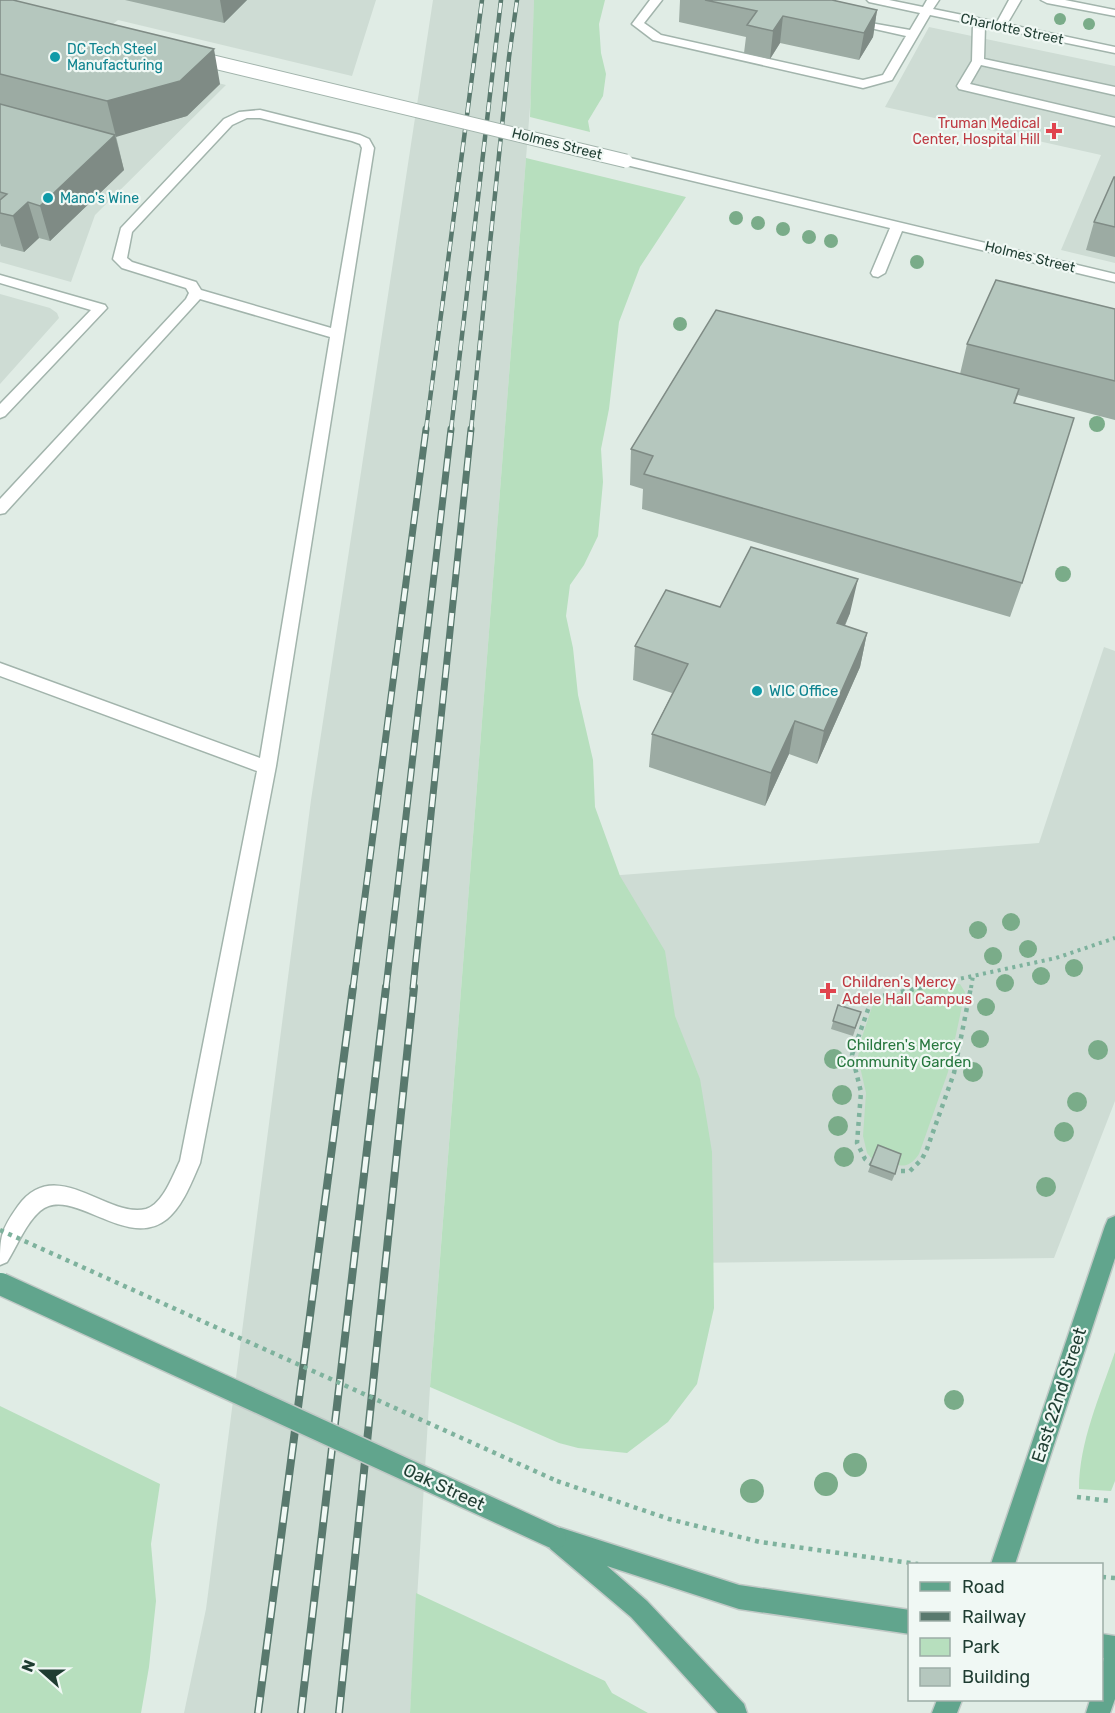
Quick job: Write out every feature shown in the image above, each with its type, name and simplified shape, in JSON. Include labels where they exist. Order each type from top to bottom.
[{"type":"main road","name":"East 22nd Street","points":[[1003,1563],[1115,1226]]},
{"type":"main road","name":"Oak Street","points":[[0,1284],[555,1538],[739,1597],[908,1622]]},
{"type":"main road","points":[[555,1538],[639,1609],[735,1713]]},
{"type":"main road","points":[[1103,1698],[1115,1662]]},
{"type":"street","points":[[656,0],[638,24],[657,38],[863,84],[888,77],[933,0]]},
{"type":"street","name":"Charlotte Street","points":[[873,0],[1115,50]]},
{"type":"street","points":[[1000,26],[1015,0]]},
{"type":"street","points":[[1047,0],[1115,13]]},
{"type":"street","points":[[845,19],[915,34]]},
{"type":"street","points":[[979,22],[978,61],[963,86],[1115,122]]},
{"type":"street","name":"Holmes Street","points":[[182,54],[1115,278]]},
{"type":"street","points":[[978,61],[1115,91]]},
{"type":"street","points":[[0,1255],[33,1204],[53,1195],[75,1198],[133,1220],[157,1215],[169,1201],[190,1162],[266,767],[368,148],[365,142],[356,138],[260,114],[236,116],[126,231],[120,259],[127,265],[190,285],[196,293],[336,334]]},
{"type":"street","points":[[878,273],[898,225]]},
{"type":"street","points":[[0,279],[100,308],[0,413]]},
{"type":"street","points":[[0,509],[192,301],[196,293]]},
{"type":"street","points":[[0,669],[266,767]]},
{"type":"path","points":[[876,1166],[865,1159],[857,1143],[861,1092],[852,1055],[872,998],[1056,958],[1115,938]]},
{"type":"path","points":[[884,1170],[900,1173],[910,1171],[922,1159],[927,1149],[951,1084],[973,975]]},
{"type":"path","points":[[0,1230],[557,1481],[669,1520],[760,1542],[911,1563]]},
{"type":"path","points":[[1077,1497],[1110,1501]]},
{"type":"shaded area","points":[[13,0],[376,0],[352,76],[118,20],[113,24]]},
{"type":"shaded area","points":[[433,0],[534,0],[533,69],[430,1387],[410,1713],[184,1713],[206,1609],[311,800]]},
{"type":"shaded area","points":[[0,24],[85,50],[226,85],[95,215],[71,282],[0,262]]},
{"type":"shaded area","name":"Truman Medical Center, Hospital Hill","points":[[929,27],[1115,66],[1115,263],[1061,250],[1101,155],[885,107]]},
{"type":"shaded area","points":[[0,294],[50,308],[57,313],[59,318],[0,384]]},
{"type":"shaded area","name":"Children's Mercy Adele Hall Campus","points":[[1104,647],[1115,651],[1115,1101],[1054,1258],[535,1265],[543,881],[1039,843]]},
{"type":"green space","points":[[534,0],[605,0],[599,24],[601,53],[606,74],[603,96],[588,121],[590,132],[530,117]]},
{"type":"green space","points":[[526,158],[686,197],[640,267],[619,322],[609,409],[601,449],[603,482],[598,536],[584,565],[570,585],[566,616],[573,648],[578,695],[593,760],[595,807],[620,876],[665,951],[675,1016],[700,1079],[712,1152],[714,1308],[697,1384],[668,1422],[627,1453],[578,1448],[559,1443],[430,1387]]},
{"type":"green space","name":"Children's Mercy Community Garden","points":[[960,984],[965,992],[948,1072],[919,1154],[909,1164],[903,1166],[875,1153],[872,1159],[867,1153],[863,1136],[866,1093],[858,1058],[860,1043],[873,1004],[898,993]]},
{"type":"green space","points":[[1115,1352],[1115,1481],[1111,1491],[1079,1489],[1086,1437]]},
{"type":"green space","points":[[0,1406],[160,1484],[151,1544],[156,1601],[149,1667],[141,1713],[0,1713]]},
{"type":"green space","points":[[416,1593],[605,1681],[612,1693],[648,1713],[410,1713]]},
{"type":"building","points":[[0,0],[13,0],[214,49],[180,81],[107,101],[0,74]]},
{"type":"building","points":[[705,0],[832,0],[877,10],[864,33],[783,16],[773,31],[747,25],[757,11]]},
{"type":"building","points":[[0,104],[115,135],[40,206],[28,202],[13,216],[0,213],[0,200],[7,194],[0,192]]},
{"type":"building","points":[[1115,177],[1115,227],[1094,222]]},
{"type":"building","points":[[996,280],[1115,309],[1115,381],[967,344]]},
{"type":"building","points":[[716,310],[1019,389],[1014,403],[1074,418],[1022,583],[644,474],[653,456],[631,449]]},
{"type":"building","name":"WIC Office","points":[[751,547],[858,579],[837,623],[867,633],[824,731],[795,721],[771,773],[652,734],[688,664],[635,646],[666,590],[720,607]]},
{"type":"building","points":[[838,1005],[861,1012],[855,1028],[833,1021]]},
{"type":"building","points":[[878,1145],[901,1154],[895,1174],[870,1165]]},
{"type":"railway","points":[[426,430],[482,0]]},
{"type":"railway","points":[[451,430],[501,0]]},
{"type":"railway","points":[[471,430],[509,57],[517,0]]},
{"type":"railway","points":[[353,988],[426,429]]},
{"type":"railway","points":[[386,988],[451,429]]},
{"type":"railway","points":[[413,988],[471,429]]},
{"type":"railway","points":[[258,1713],[353,987]]},
{"type":"railway","points":[[301,1713],[386,987]]},
{"type":"railway","points":[[339,1713],[414,987]]},
{"type":"place","name":"DC Tech Steel Manufacturing","points":[[55,57]]},
{"type":"place","name":"Truman Medical Center, Hospital Hill","points":[[1054,131]]},
{"type":"place","name":"Mano's Wine","points":[[48,198]]},
{"type":"place","name":"WIC Office","points":[[757,691]]},
{"type":"place","name":"Children's Mercy Adele Hall Campus","points":[[828,991]]}]
